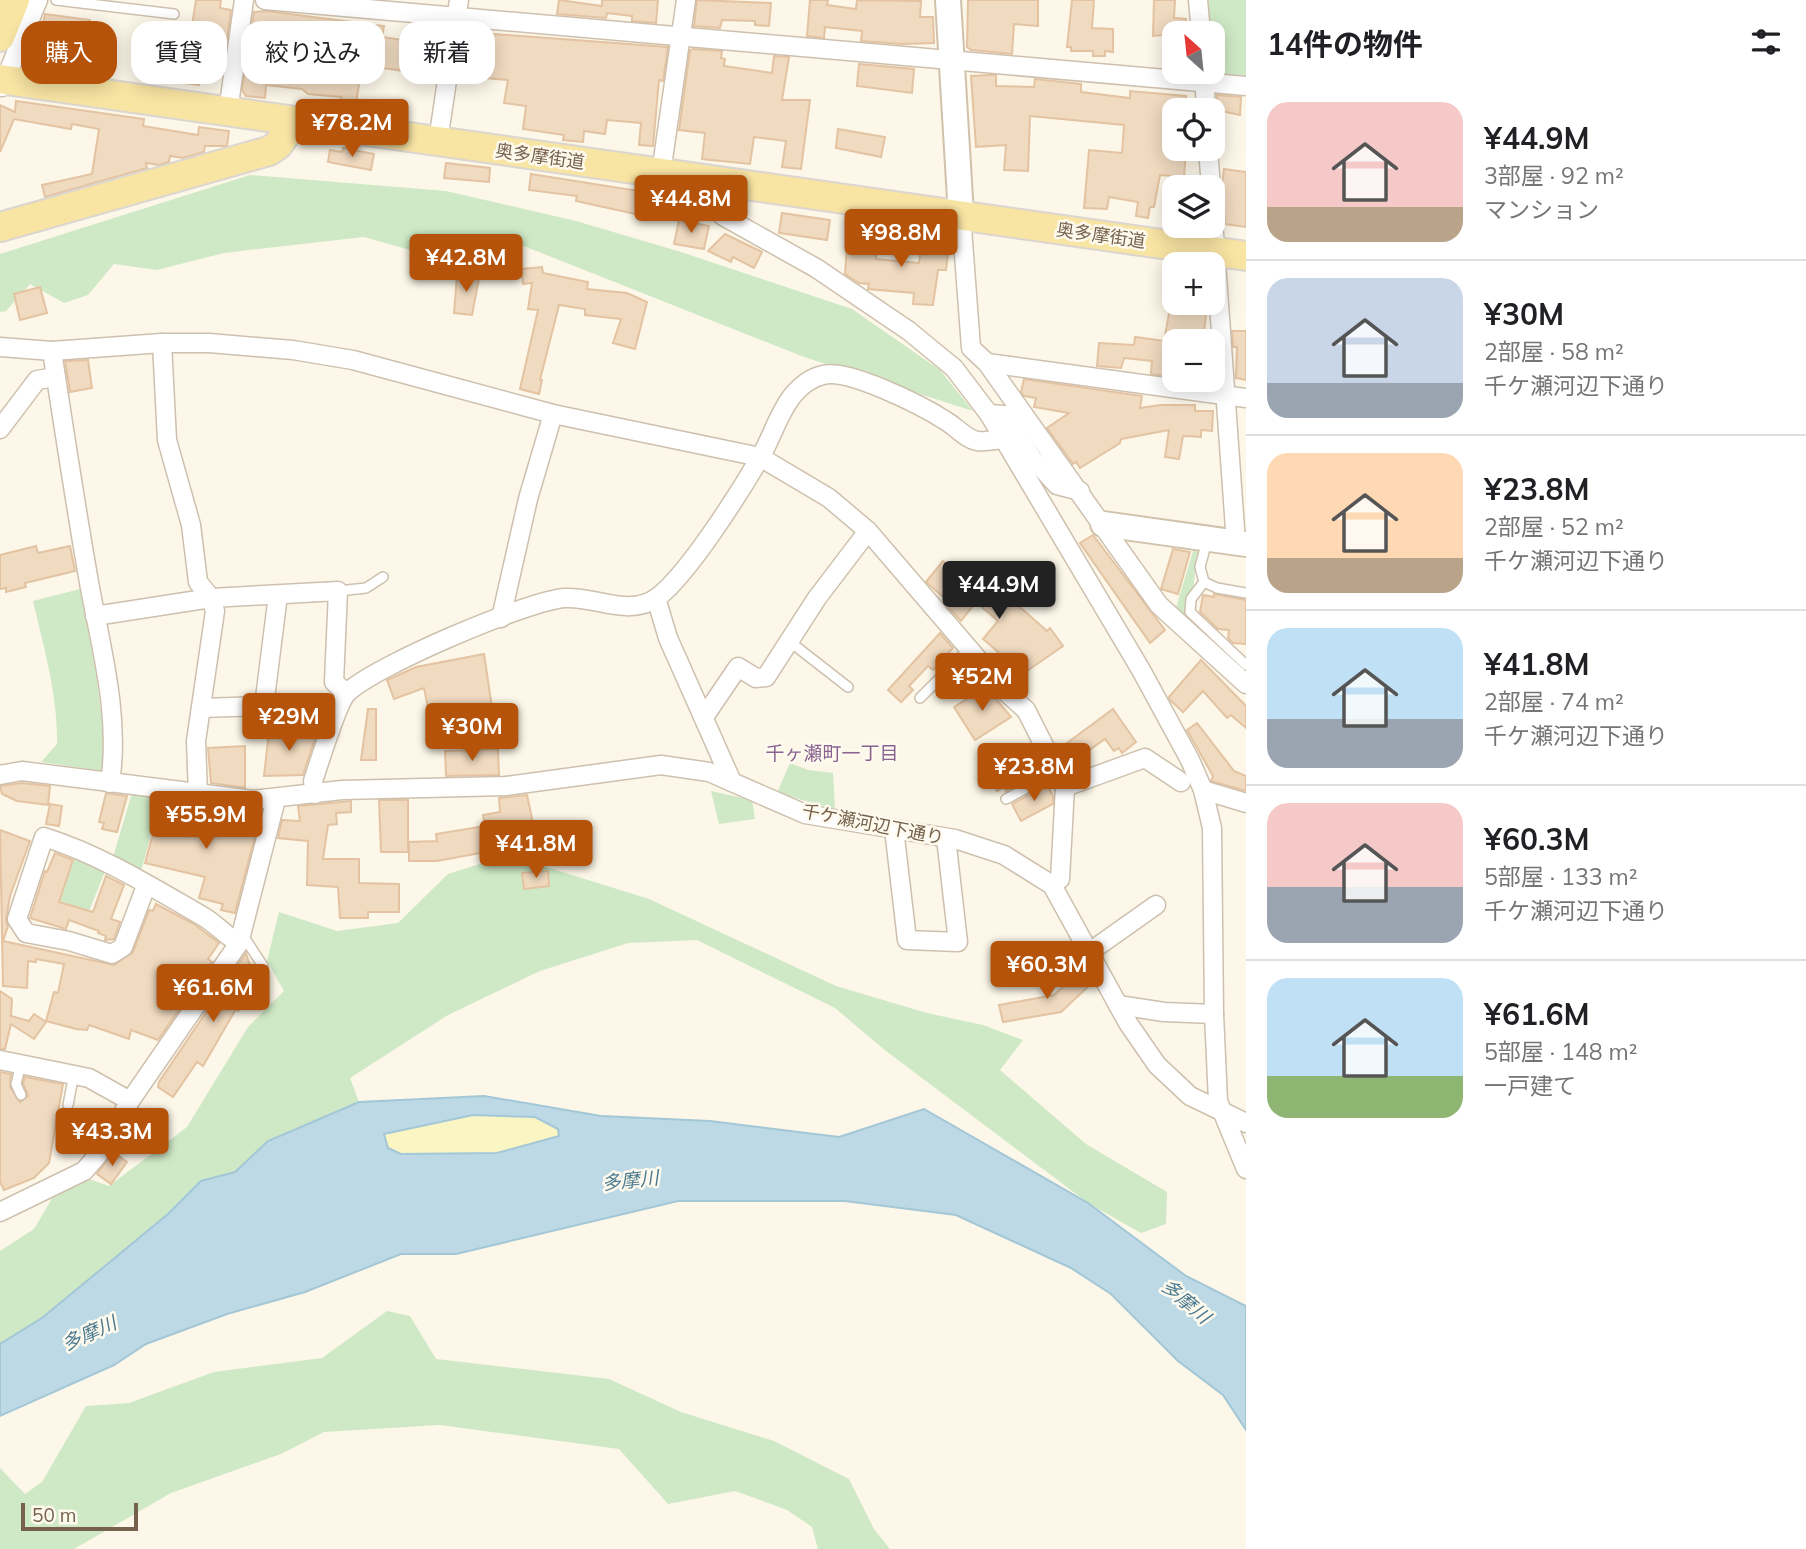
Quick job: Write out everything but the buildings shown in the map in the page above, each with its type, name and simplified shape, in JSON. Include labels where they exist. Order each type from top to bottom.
[{"type":"main road","points":[[0,37],[15,0]]},
{"type":"main road","name":"奥多摩街道","points":[[2,84],[228,111],[1246,256]]},
{"type":"main road","points":[[0,227],[269,151],[278,145],[294,122]]},
{"type":"street","points":[[2,84],[38,0]]},
{"type":"street","points":[[228,111],[244,0]]},
{"type":"street","points":[[265,0],[457,9],[681,37],[952,61],[1162,74]]},
{"type":"street","points":[[661,173],[686,0]]},
{"type":"street","points":[[948,0],[971,348],[987,363],[1165,612],[1246,684]]},
{"type":"street","points":[[1198,0],[1200,21]]},
{"type":"street","points":[[438,141],[457,9]]},
{"type":"street","points":[[1225,82],[1246,86]]},
{"type":"street","points":[[704,180],[713,203],[723,216],[807,262],[909,331],[954,368],[989,414],[1141,670],[1190,760],[1203,790],[1212,828],[1218,1101],[1246,1169]]},
{"type":"street","points":[[1103,524],[1241,544],[1214,238]]},
{"type":"street","points":[[162,343],[167,440],[191,525],[198,582],[211,598],[215,611],[196,741],[198,795]]},
{"type":"street","points":[[0,347],[52,351],[162,343],[293,350],[353,360],[553,414],[760,457],[829,498],[868,531],[969,649],[1026,710],[1061,780],[1060,879],[1052,885]]},
{"type":"street","points":[[52,351],[112,708],[110,783]]},
{"type":"street","points":[[987,363],[1246,398]]},
{"type":"street","points":[[315,794],[313,781],[346,694],[433,645],[546,601],[568,598],[618,607],[641,605],[656,598],[675,582],[760,457],[792,397],[808,380],[826,373],[852,378],[944,419],[976,441],[1003,439]]},
{"type":"street","points":[[0,429],[37,380],[56,377]]},
{"type":"street","points":[[501,618],[528,499],[553,414]]},
{"type":"street","points":[[989,414],[1004,415],[1032,458],[1057,485],[1080,491]]},
{"type":"street","points":[[705,717],[738,667],[756,678],[766,677],[868,531]]},
{"type":"street","points":[[95,616],[211,598],[338,591],[334,682],[346,694]]},
{"type":"street","points":[[201,708],[264,706],[278,595]]},
{"type":"street","points":[[656,598],[668,638],[732,782]]},
{"type":"street","points":[[1061,780],[1145,758],[1181,782]]},
{"type":"street","name":"千ケ瀬河辺下通り","points":[[0,775],[22,771],[234,800],[506,786],[662,765],[687,767],[732,782],[805,814],[946,838],[1004,855],[1052,885],[1091,951],[1118,1005],[1157,1065],[1190,1096],[1246,1123]]},
{"type":"street","points":[[1203,790],[1246,803]]},
{"type":"street","points":[[0,1212],[92,1164],[131,1101],[239,943],[275,799]]},
{"type":"street","points":[[894,829],[907,940],[958,942],[946,838]]},
{"type":"street","points":[[146,886],[124,947],[111,954],[69,941],[26,933],[17,919],[44,837],[88,851],[208,919],[239,943]]},
{"type":"street","points":[[1091,951],[1156,905]]},
{"type":"street","points":[[1118,1005],[1164,1012],[1214,1014]]},
{"type":"street","points":[[0,1060],[89,1077],[131,1101]]},
{"type":"lane","points":[[57,0],[174,14]]},
{"type":"lane","points":[[1207,539],[1200,566],[1204,582],[1217,589],[1246,593]]},
{"type":"lane","points":[[338,591],[366,588],[383,577]]},
{"type":"lane","points":[[1204,582],[1191,599],[1190,612],[1246,664]]},
{"type":"lane","points":[[789,642],[848,687]]},
{"type":"lane","points":[[920,698],[969,649]]},
{"type":"lane","points":[[1006,799],[1061,780]]},
{"type":"lane","points":[[187,830],[198,795]]},
{"type":"lane","points":[[239,943],[246,940],[251,944],[263,966]]},
{"type":"lane","points":[[21,1095],[16,1084],[22,1064]]},
{"type":"lane","points":[[68,1105],[74,1073]]},
{"type":"green space","points":[[1204,0],[1246,0],[1246,80],[1225,78],[1225,21],[1206,21]]},
{"type":"green space","points":[[250,175],[446,191],[576,221],[681,252],[852,309],[940,370],[973,411],[804,357],[496,235],[428,255],[364,237],[224,253],[157,270],[114,264],[88,295],[64,303],[30,284],[6,311],[0,312],[0,254]]},
{"type":"green space","points":[[1194,548],[1198,552],[1193,589],[1186,604],[1186,616],[1246,670],[1246,674],[1175,611]]},
{"type":"green space","points":[[80,589],[96,674],[107,760],[103,771],[41,762],[57,744],[57,726],[50,672],[33,601]]},
{"type":"green space","points":[[790,763],[808,770],[833,773],[835,809],[777,793]]},
{"type":"green space","points":[[711,791],[752,800],[755,819],[719,824]]},
{"type":"green space","points":[[132,793],[161,797],[140,875],[113,857]]},
{"type":"green space","points":[[76,855],[106,869],[89,911],[60,901]]},
{"type":"green space","points":[[508,855],[649,899],[836,986],[927,1013],[983,1025],[1023,1040],[1000,1070],[1086,1144],[1167,1192],[1166,1224],[1141,1233],[1088,1203],[886,1051],[835,1008],[697,940],[628,943],[540,971],[448,1015],[350,1078],[359,1102],[268,1141],[235,1172],[201,1181],[168,1214],[42,1318],[0,1344],[0,1251],[34,1229],[53,1197],[89,1179],[109,1186],[187,1127],[248,1027],[284,991],[267,961],[279,912],[337,931],[398,923],[448,874]]},
{"type":"green space","points":[[387,1311],[410,1316],[436,1359],[609,1379],[681,1412],[774,1441],[849,1479],[874,1529],[890,1549],[818,1549],[812,1527],[787,1510],[735,1491],[668,1504],[619,1449],[440,1425],[324,1432],[281,1454],[171,1493],[74,1549],[0,1549],[0,1468],[25,1494],[42,1482],[86,1406],[129,1403],[214,1372],[322,1358]]},
{"type":"sand","points":[[473,1115],[535,1117],[558,1129],[559,1136],[497,1153],[400,1154],[388,1149],[383,1134]]},
{"type":"water","name":"多摩川","points":[[484,1096],[601,1116],[710,1121],[839,1137],[924,1109],[1088,1203],[1186,1276],[1246,1306],[1246,1430],[1223,1395],[1178,1361],[1111,1294],[1071,1268],[956,1215],[845,1201],[678,1201],[456,1254],[401,1254],[305,1292],[227,1314],[146,1344],[114,1365],[0,1416],[0,1344],[42,1318],[168,1214],[201,1181],[235,1172],[268,1141],[359,1102]],"holes":[[[473,1115],[535,1117],[558,1129],[559,1136],[497,1153],[401,1154],[388,1148],[384,1134]]]},
{"type":"district","name":"千ヶ瀬町一丁目","points":[[832,753]]}]
